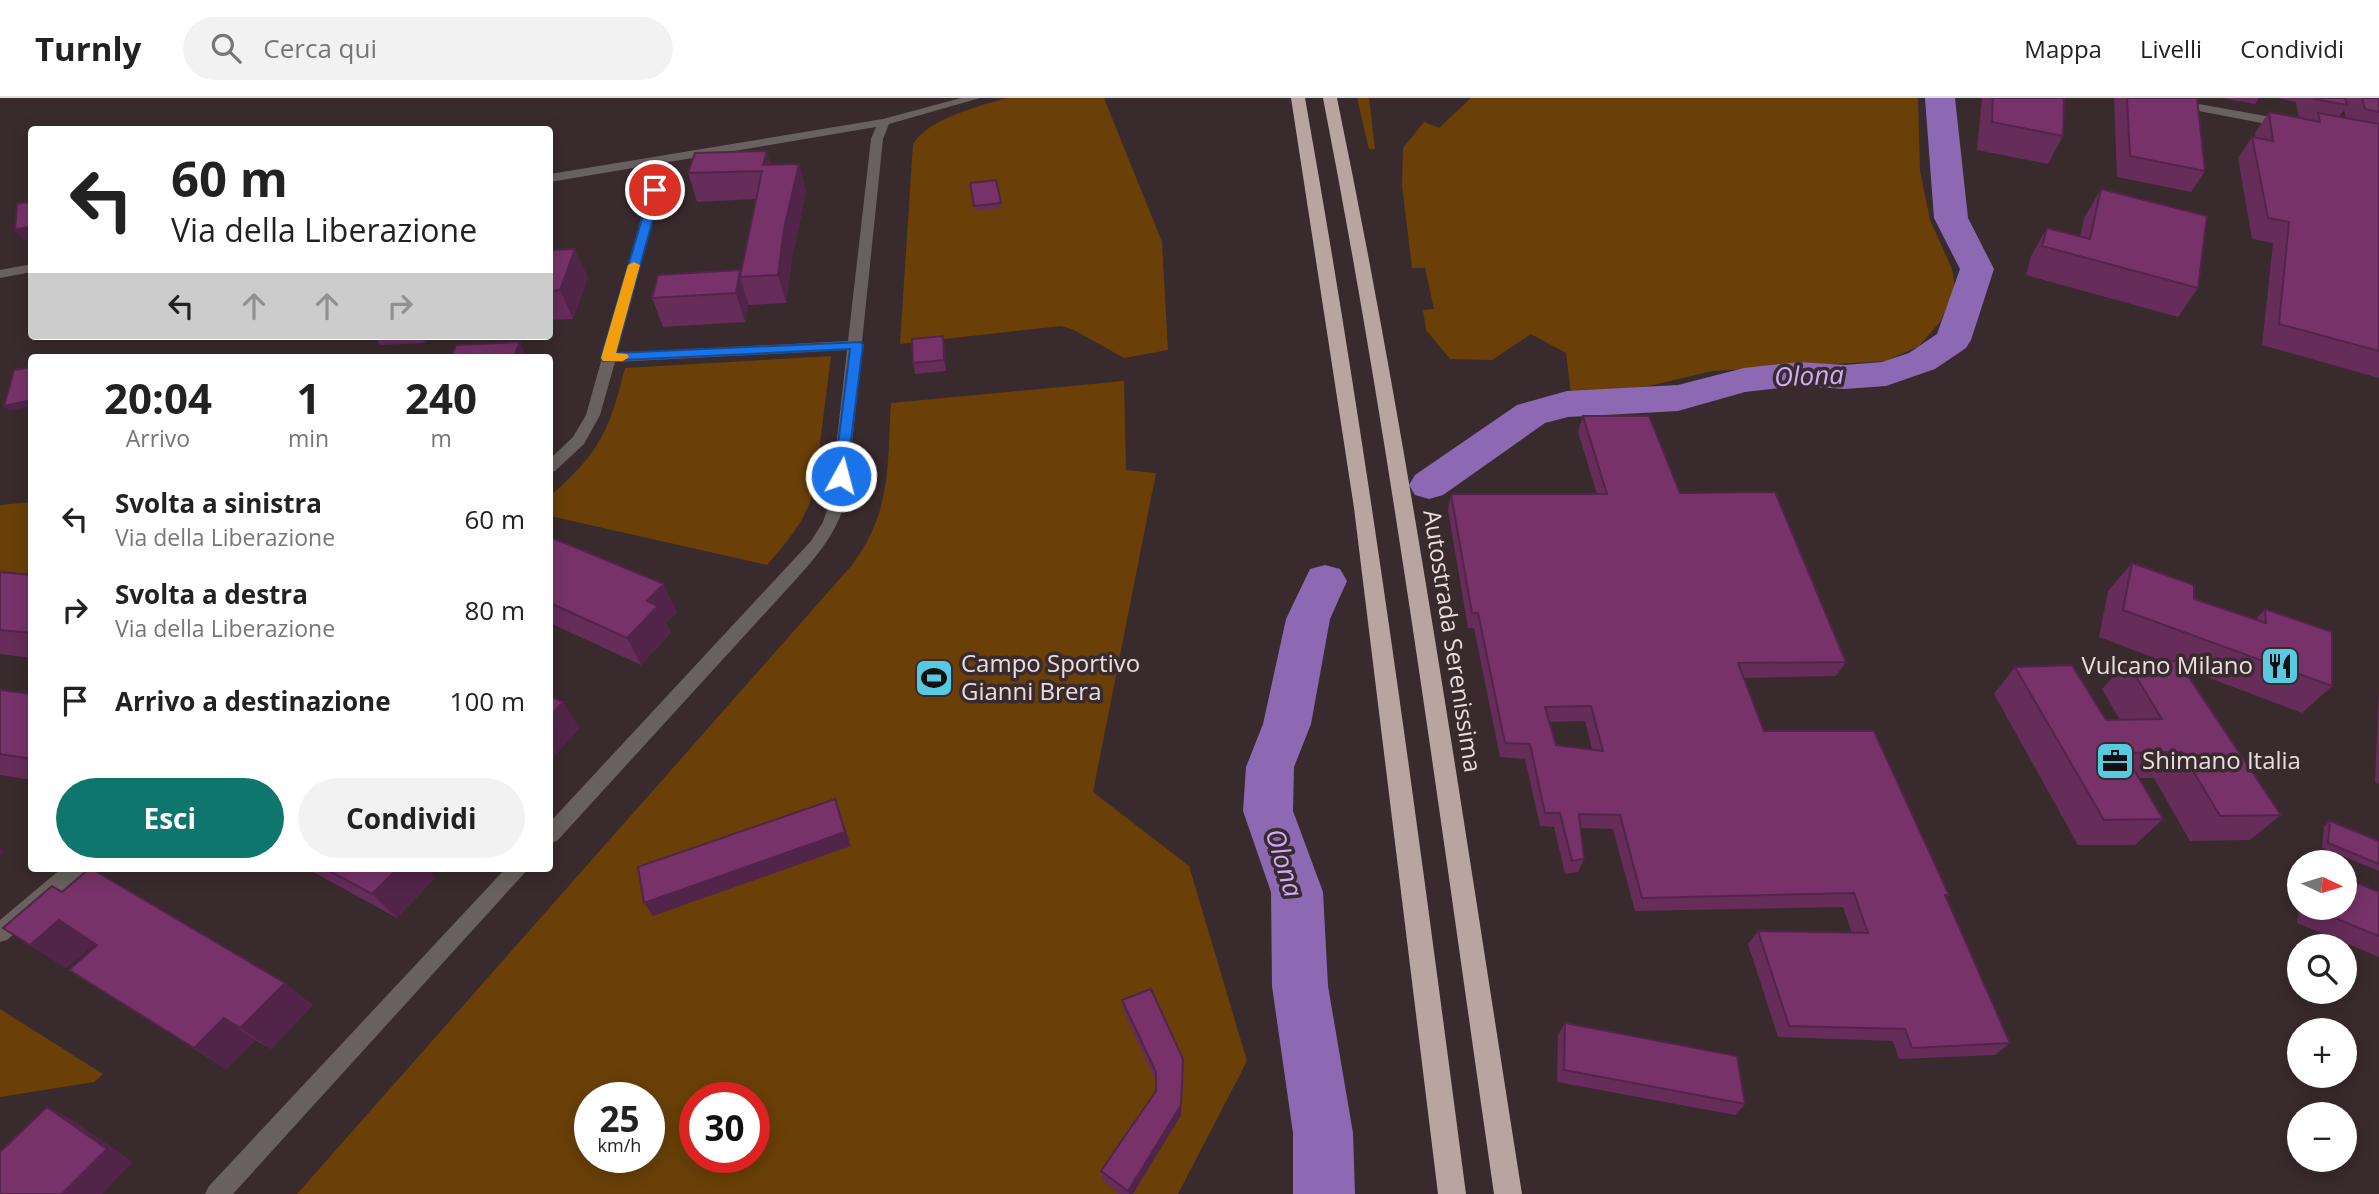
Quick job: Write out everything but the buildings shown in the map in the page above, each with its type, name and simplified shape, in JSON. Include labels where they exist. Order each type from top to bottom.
[{"type":"highway","points":[[1298,98],[1377,599],[1451,1194]]},
{"type":"highway","name":"Autostrada Serenissima","points":[[1330,98],[1356,219],[1385,379],[1508,1194]]},
{"type":"street","points":[[553,177],[884,122],[974,98]]},
{"type":"street","points":[[2146,98],[2196,103],[2302,127]]},
{"type":"street","points":[[553,832],[801,563],[831,523],[838,501],[857,345],[877,139],[884,122]]},
{"type":"street","points":[[553,464],[579,440],[590,423],[655,190]]},
{"type":"street","points":[[0,274],[28,269]]},
{"type":"street","points":[[608,358],[857,345]]},
{"type":"street","points":[[0,933],[71,872]]},
{"type":"street","points":[[217,1194],[515,872]]},
{"type":"shaded area","points":[[1007,98],[1104,98],[1162,242],[1168,350],[1124,358],[1074,330],[1061,326],[900,344],[913,144],[930,127],[942,121],[969,109]]},
{"type":"shaded area","points":[[1357,98],[1369,98],[1375,149],[1369,149]]},
{"type":"shaded area","points":[[1471,98],[1918,98],[1920,171],[1930,220],[1952,269],[1955,288],[1940,322],[1919,346],[1886,361],[1712,371],[1649,386],[1571,394],[1566,353],[1531,334],[1492,360],[1450,359],[1426,330],[1423,310],[1434,309],[1425,268],[1412,268],[1402,185],[1403,148],[1424,122],[1439,128]]},
{"type":"shaded area","points":[[831,356],[814,491],[801,521],[767,565],[553,517],[553,493],[581,467],[600,440],[614,409],[625,368]]},
{"type":"shaded area","name":"Campo Sportivo Gianni Brera","points":[[1124,381],[1126,470],[1156,473],[1093,792],[1189,866],[1247,1061],[1178,1194],[297,1194],[852,565],[865,545],[881,507],[887,468],[891,403]]},
{"type":"shaded area","points":[[28,502],[28,576],[0,602],[0,505]]},
{"type":"shaded area","points":[[0,1009],[103,1074],[94,1082],[0,1097]]},
{"type":"waterway","name":"Olona","points":[[1429,485],[1531,414],[1567,404],[1678,398],[1744,380],[1799,374],[1845,377],[1886,374],[1922,361],[1953,340],[1977,269],[1951,218],[1940,98]]},
{"type":"waterway","name":"Olona","points":[[1324,1194],[1323,1133],[1300,986],[1297,892],[1268,811],[1270,767],[1287,724],[1308,619],[1325,581]]},
{"type":"slow traffic","points":[[623,357],[608,358],[634,265]]},
{"type":"place","name":"Vulcano Milano","points":[[2280,666]]},
{"type":"place","name":"Campo Sportivo Gianni Brera","points":[[934,678]]},
{"type":"place","name":"Shimano Italia","points":[[2115,761]]},
{"type":"route","points":[[655,190],[608,358],[857,345],[841,476]]}]
